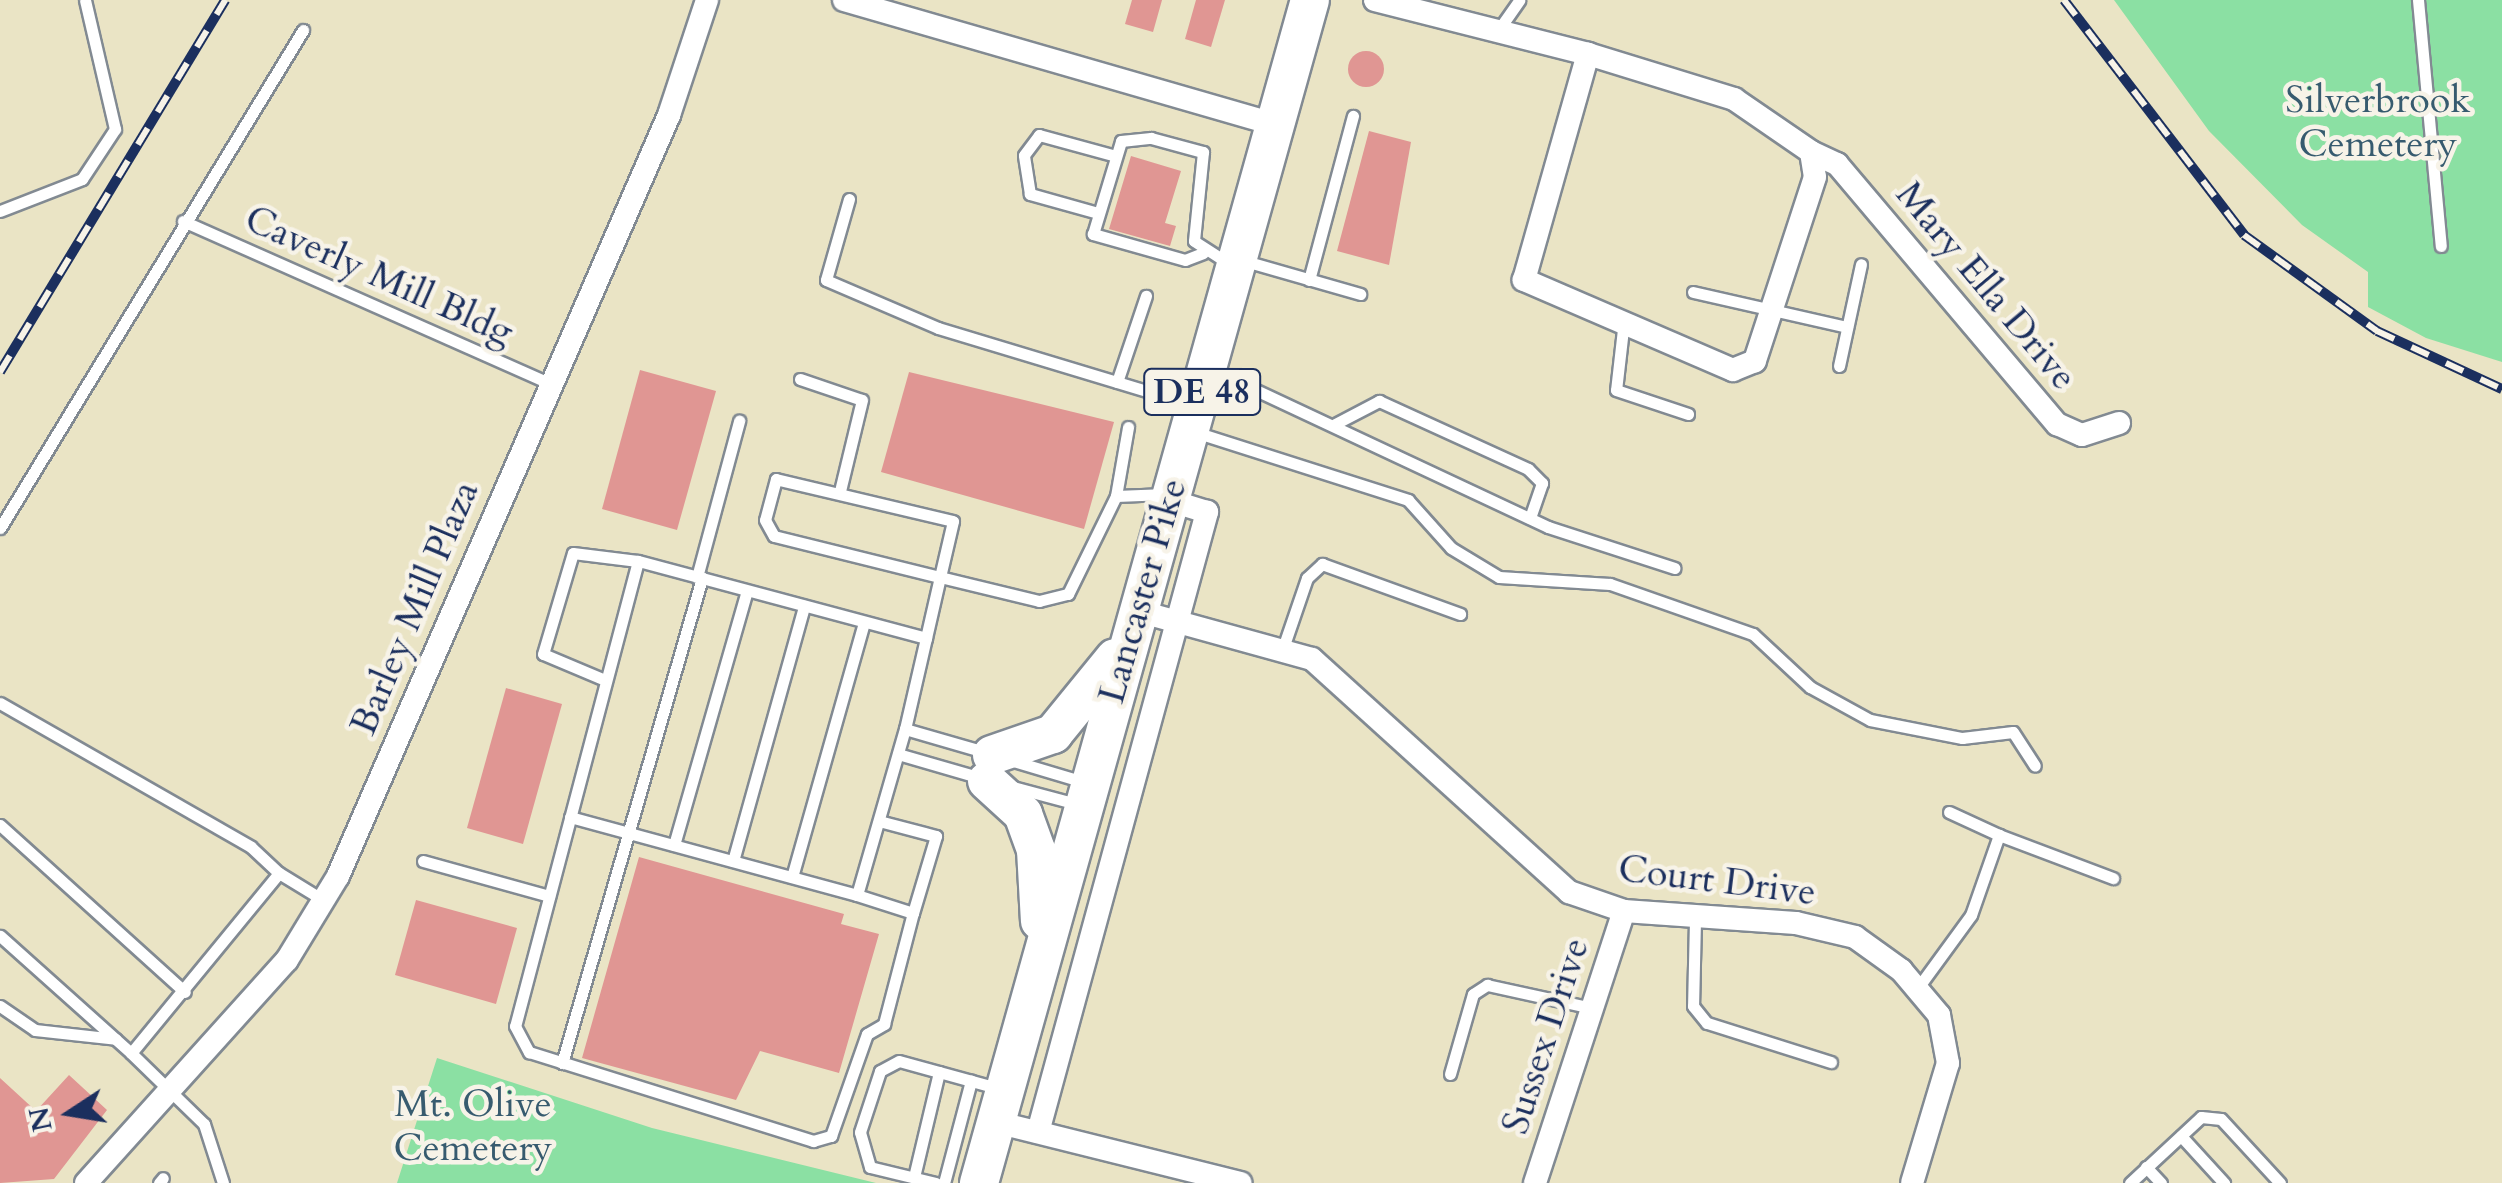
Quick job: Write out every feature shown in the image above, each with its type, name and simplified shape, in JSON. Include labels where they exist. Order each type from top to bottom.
[{"type":"main road","name":"Lancaster Pike","points":[[979,1183],[990,1098],[1042,954],[1132,628],[1240,264],[1310,0]]},
{"type":"main road","points":[[1042,954],[1036,850],[1023,814],[990,768],[1053,734],[1132,628]]},
{"type":"street","name":"Barley Mill Plaza","points":[[86,1183],[287,960],[323,900],[670,116],[707,0]]},
{"type":"street","points":[[844,0],[1276,125]]},
{"type":"street","name":"Mary Ella Drive","points":[[1375,0],[1426,6],[1497,32],[1588,54],[1734,98],[1811,152],[1837,164],[2058,424],[2082,435],[2118,423]]},
{"type":"street","points":[[1588,54],[1524,280],[1623,328],[1733,370],[1756,361],[1778,308],[1816,178],[1811,152]]},
{"type":"street","points":[[1038,1132],[1207,512],[1171,498]]},
{"type":"street","name":"Court Drive","points":[[1132,628],[1179,620],[1312,659],[1401,734],[1568,892],[1624,911],[1696,920],[1796,923],[1855,936],[1917,989],[1939,1015],[1948,1063],[1912,1183]]},
{"type":"street","name":"Sussex Drive","points":[[1535,1183],[1624,911]]},
{"type":"street","points":[[990,1098],[1038,1132],[1242,1183]]},
{"type":"lane","points":[[0,211],[82,179],[115,130],[85,0]]},
{"type":"lane","points":[[1497,32],[1519,0]]},
{"type":"lane","points":[[2418,0],[2442,246]]},
{"type":"lane","points":[[0,528],[303,30]]},
{"type":"lane","points":[[1309,280],[1354,116]]},
{"type":"lane","points":[[1098,213],[1030,194],[1020,172],[1039,135],[1112,155]]},
{"type":"lane","points":[[1203,253],[1191,230],[1203,152],[1134,136],[1112,155],[1094,234],[1185,260],[1203,253],[1360,294]]},
{"type":"lane","points":[[849,199],[826,280],[938,328],[1117,382],[1194,419],[1408,500],[1451,548],[1499,577],[1628,588],[1753,634],[1810,688],[1870,720],[1962,738],[2013,732],[2035,766]]},
{"type":"lane","name":"Caverly Mill Bldg","points":[[184,221],[550,384]]},
{"type":"lane","points":[[1839,366],[1861,264]]},
{"type":"lane","points":[[1693,292],[1847,326]]},
{"type":"lane","points":[[1117,382],[1146,296]]},
{"type":"lane","points":[[1623,328],[1616,390],[1688,414]]},
{"type":"lane","points":[[1209,368],[1530,518],[1674,568]]},
{"type":"lane","points":[[800,379],[862,400],[840,491]]},
{"type":"lane","points":[[1335,424],[1379,401],[1528,469],[1542,483],[1530,518]]},
{"type":"lane","points":[[562,1062],[699,578],[739,421]]},
{"type":"lane","points":[[858,895],[905,729],[940,577],[953,521],[840,491],[776,479],[766,529],[940,577],[1058,602],[1116,496],[1128,427]]},
{"type":"lane","points":[[1116,496],[1171,498]]},
{"type":"lane","points":[[604,680],[543,654],[572,553],[638,561],[926,638]]},
{"type":"lane","points":[[638,561],[515,1026],[529,1052],[813,1141],[831,1136],[867,1034],[884,1024],[936,836],[879,822]]},
{"type":"lane","points":[[1283,648],[1307,578],[1322,564],[1460,614]]},
{"type":"lane","points":[[674,845],[747,590]]},
{"type":"lane","points":[[733,861],[804,606]]},
{"type":"lane","points":[[792,877],[864,622]]},
{"type":"lane","points":[[0,703],[251,847],[279,873],[323,900]]},
{"type":"lane","points":[[905,729],[990,768],[1085,794]]},
{"type":"lane","points":[[898,754],[990,768],[1085,794]]},
{"type":"lane","points":[[1949,812],[2112,878]]},
{"type":"lane","points":[[570,817],[914,913]]},
{"type":"lane","points":[[0,825],[185,992]]},
{"type":"lane","points":[[1917,989],[1971,915],[1999,834]]},
{"type":"lane","points":[[423,862],[550,896]]},
{"type":"lane","points":[[131,1053],[279,873]]},
{"type":"lane","points":[[1696,920],[1693,1006],[1707,1023],[1831,1062]]},
{"type":"lane","points":[[0,936],[172,1087],[204,1124],[223,1183]]},
{"type":"lane","points":[[1450,1074],[1472,994],[1487,984],[1592,1008]]},
{"type":"lane","points":[[0,1006],[35,1030],[116,1039]]},
{"type":"lane","points":[[936,1183],[870,1167],[860,1132],[888,1063],[939,1072],[990,1098],[944,1183]]},
{"type":"lane","points":[[914,1177],[939,1072]]},
{"type":"lane","points":[[2130,1183],[2201,1117],[2221,1118],[2280,1183]]},
{"type":"lane","points":[[2181,1136],[2224,1183]]},
{"type":"lane","points":[[2146,1167],[2161,1183]]},
{"type":"green space","name":"Silverbrook Cemetery","points":[[2114,0],[2502,0],[2502,362],[2426,338],[2368,307],[2368,272],[2302,225],[2209,131]]},
{"type":"green space","name":"Mt. Olive Cemetery","points":[[437,1058],[652,1128],[876,1183],[397,1183]]},
{"type":"building","points":[[1132,0],[1162,0],[1153,32],[1125,24]]},
{"type":"building","points":[[1196,0],[1225,0],[1211,47],[1185,39]]},
{"type":"building","points":[[1366,51],[1379,56],[1384,69],[1379,82],[1366,87],[1353,82],[1348,69],[1353,56]]},
{"type":"building","points":[[1369,131],[1411,142],[1389,265],[1337,251]]},
{"type":"building","points":[[1131,156],[1181,171],[1165,223],[1176,226],[1170,246],[1109,229]]},
{"type":"building","points":[[640,370],[716,391],[677,530],[602,509]]},
{"type":"building","points":[[909,372],[1114,422],[1084,529],[881,472]]},
{"type":"building","points":[[506,688],[562,704],[523,844],[467,828]]},
{"type":"building","points":[[639,857],[844,914],[841,924],[879,934],[839,1073],[760,1051],[736,1100],[582,1058]]},
{"type":"building","points":[[416,900],[517,928],[496,1004],[395,975]]},
{"type":"building","points":[[69,1075],[107,1110],[54,1179],[0,1183],[0,1078],[36,1111]]},
{"type":"railway","points":[[0,372],[225,0]]},
{"type":"railway","points":[[2064,0],[2244,235],[2377,331],[2502,389]]}]
